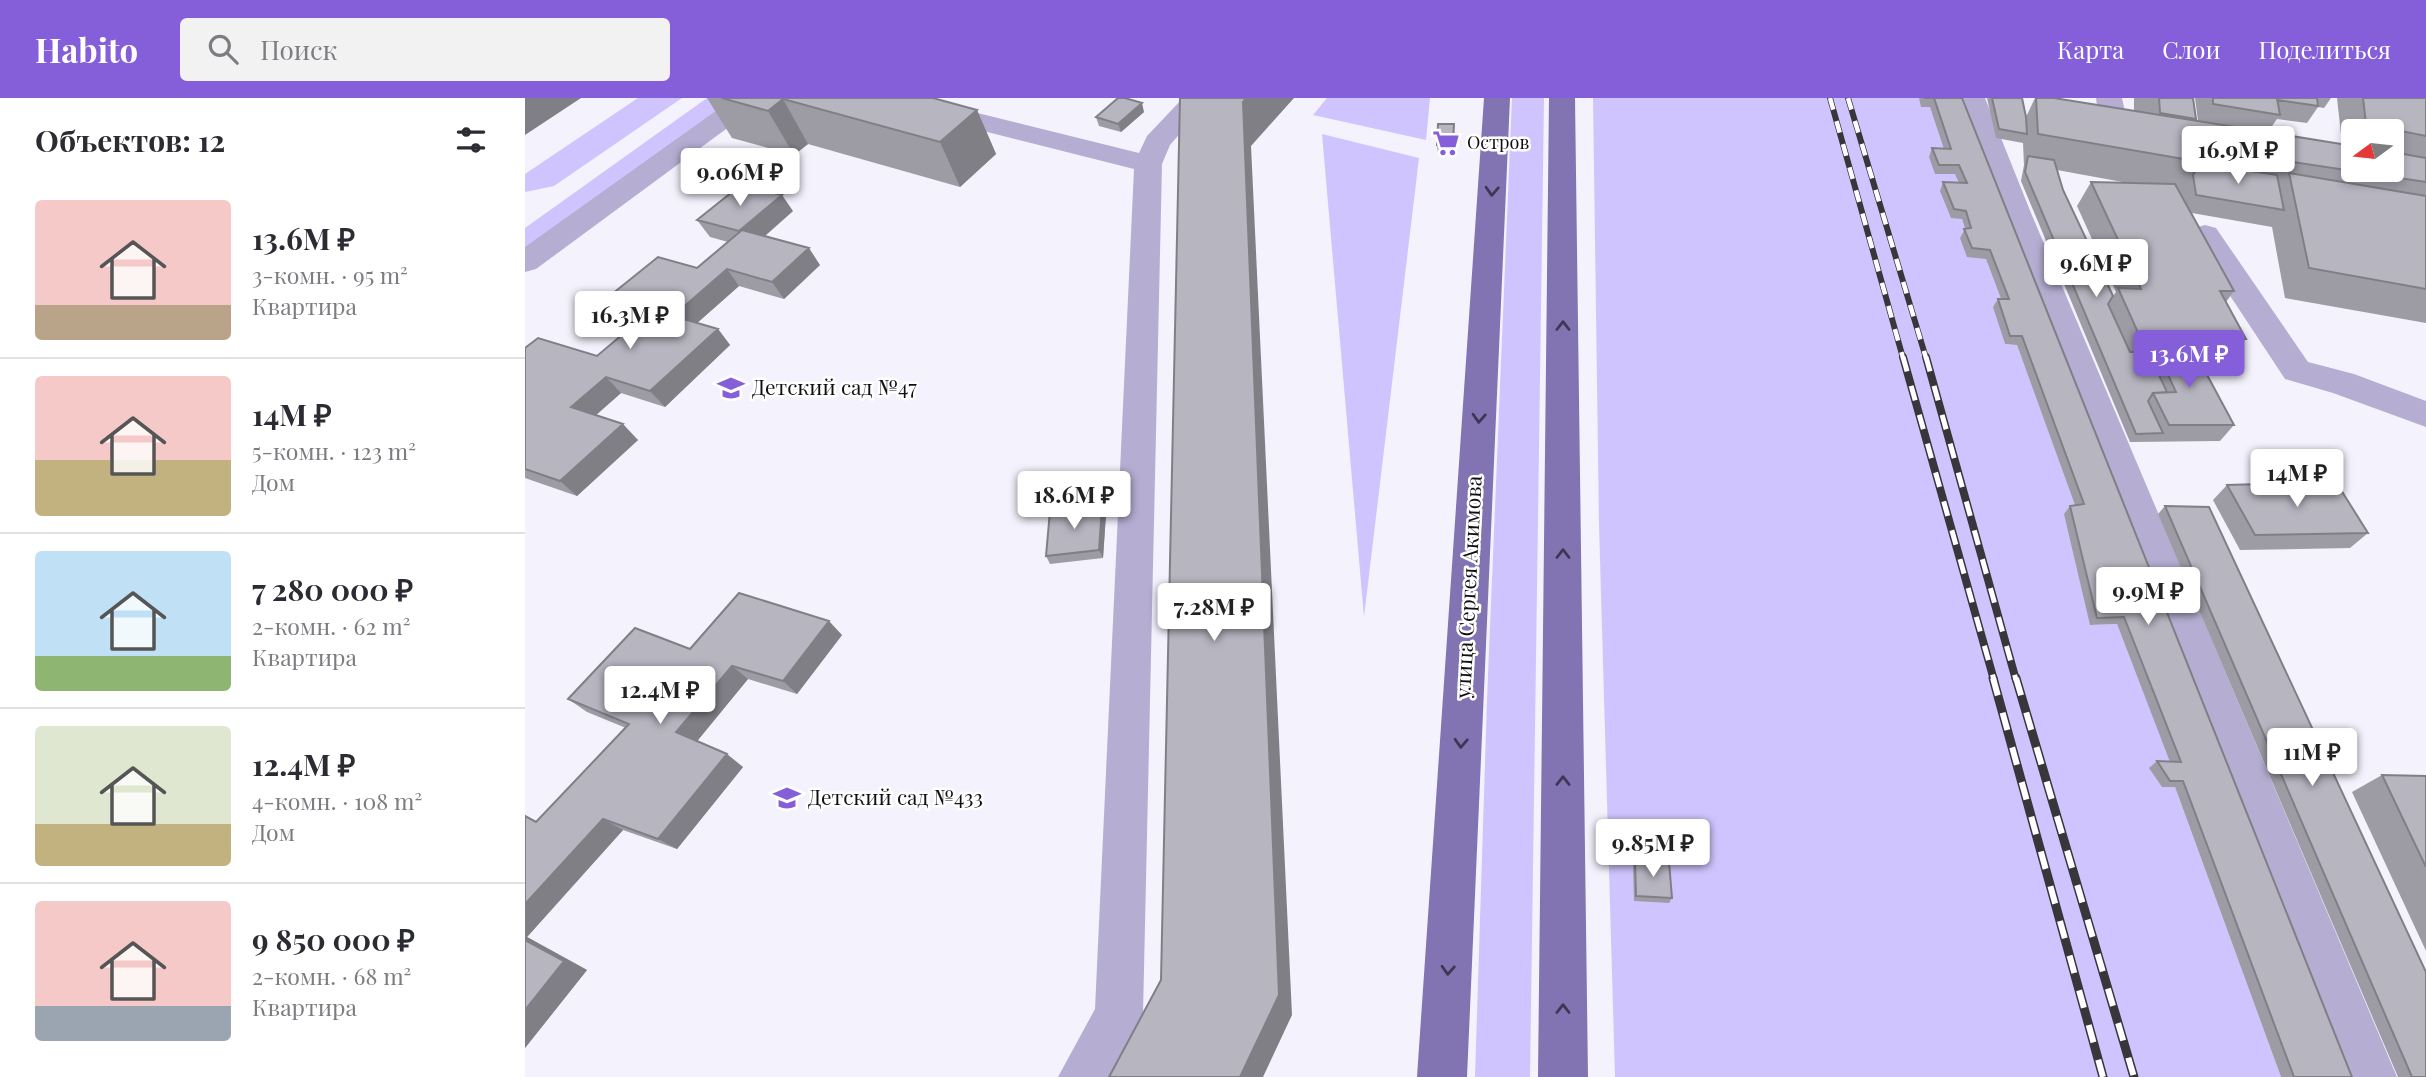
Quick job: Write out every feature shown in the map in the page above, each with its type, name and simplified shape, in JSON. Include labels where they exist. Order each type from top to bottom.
[{"type":"main road","name":"улица Сергея Акимова","points":[[1442,1077],[1497,98]]},
{"type":"main road","points":[[1562,98],[1563,1077]]},
{"type":"lane","points":[[525,262],[751,98]]},
{"type":"lane","points":[[1083,1077],[1135,1024],[1148,164],[1157,142],[1198,98]]},
{"type":"lane","points":[[1972,98],[2016,213],[2372,1077]]},
{"type":"lane","points":[[907,104],[1148,164]]},
{"type":"lane","points":[[2205,235],[2297,371],[2342,383],[2426,414]]},
{"type":"shaded area","points":[[638,98],[682,98],[554,186],[525,192],[525,174]]},
{"type":"shaded area","points":[[707,98],[743,98],[525,256],[525,228]]},
{"type":"shaded area","points":[[1327,98],[1430,98],[1426,140],[1313,115]]},
{"type":"shaded area","points":[[1512,98],[1544,98],[1530,1077],[1475,1077],[1487,700]]},
{"type":"shaded area","points":[[1593,98],[1928,98],[1921,107],[1930,107],[1963,192],[1962,219],[1967,237],[1986,259],[2004,307],[1994,308],[2005,344],[2017,345],[2078,512],[2091,625],[2117,624],[2173,768],[2162,787],[2175,787],[2281,1077],[1615,1077],[1599,524]]},
{"type":"shaded area","points":[[1322,134],[1419,158],[1364,617]]},
{"type":"building","points":[[722,98],[933,98],[977,110],[940,142],[783,99],[768,111]]},
{"type":"building","points":[[1118,98],[1142,103],[1118,124],[1096,117]]},
{"type":"building","points":[[1180,98],[1246,98],[1243,102],[1279,995],[1240,1077],[1109,1077],[1161,980]]},
{"type":"building","points":[[1934,98],[1962,98],[2352,1077],[2294,1077],[2183,781],[2170,781],[2157,761],[2181,762],[2124,617],[2097,618],[2070,506],[2084,504],[2022,336],[2010,336],[1998,299],[2009,299],[1990,250],[1972,248],[1964,229],[1971,228],[1966,211],[1954,209],[1943,182],[1967,183],[1959,165],[1939,165],[1932,148],[1951,149]]},
{"type":"building","points":[[1992,98],[2022,98],[2027,134],[1999,129]]},
{"type":"building","points":[[2036,98],[2054,98],[2341,144],[2341,169],[2199,148],[2201,162],[2038,134]]},
{"type":"building","points":[[2159,98],[2193,98],[2196,119],[2160,113]]},
{"type":"building","points":[[2213,98],[2277,98],[2280,115],[2213,104]]},
{"type":"building","points":[[2317,98],[2318,106],[2277,100]]},
{"type":"building","points":[[2363,98],[2426,98],[2426,136],[2405,132],[2405,119],[2365,119]]},
{"type":"building","points":[[1438,124],[1454,124],[1453,145],[1437,145]]},
{"type":"building","points":[[2405,154],[2426,158],[2426,182],[2405,179]]},
{"type":"building","points":[[2028,156],[2054,160],[2063,190],[2113,296],[2108,304],[2130,352],[2148,352],[2167,392],[2153,393],[2148,401],[2163,433],[2136,434],[2025,172]]},
{"type":"building","points":[[2200,163],[2277,175],[2284,210],[2196,195],[2193,175]]},
{"type":"building","points":[[2289,173],[2426,196],[2426,289],[2309,268]]},
{"type":"building","points":[[2091,182],[2175,184],[2234,291],[2220,291],[2246,339],[2140,337],[2118,288],[2141,289]]},
{"type":"building","points":[[742,184],[782,195],[739,231],[697,220]]},
{"type":"building","points":[[742,230],[809,248],[772,282],[727,269],[673,316],[718,329],[650,391],[606,377],[571,407],[623,424],[560,481],[525,469],[525,348],[538,338],[597,356],[655,307],[612,294],[658,257],[697,268]]},
{"type":"building","points":[[2154,344],[2191,345],[2234,425],[2169,425],[2153,393],[2176,392]]},
{"type":"building","points":[[2336,482],[2368,533],[2255,535],[2227,485]]},
{"type":"building","points":[[1102,506],[1099,550],[1046,556],[1050,511]]},
{"type":"building","points":[[2165,506],[2209,507],[2426,972],[2426,1077],[2412,1077]]},
{"type":"building","points":[[739,593],[829,621],[783,681],[732,666],[676,732],[727,754],[658,839],[603,819],[525,904],[525,816],[536,822],[629,724],[568,699],[635,628],[690,649]]},
{"type":"building","points":[[2382,775],[2426,776],[2426,867]]},
{"type":"building","points":[[1635,860],[1669,862],[1672,898],[1636,896]]},
{"type":"building","points":[[525,940],[564,961],[525,1010]]},
{"type":"railway","points":[[1830,98],[1903,358]]},
{"type":"railway","points":[[1848,98],[1926,358]]},
{"type":"railway","points":[[1903,357],[1994,680]]},
{"type":"railway","points":[[1926,357],[2016,680]]},
{"type":"railway","points":[[1993,678],[2103,1077]]},
{"type":"railway","points":[[2016,678],[2134,1077]]},
{"type":"place","name":"Остров","points":[[1446,143]]},
{"type":"place","name":"Детский сад №47","points":[[731,388]]},
{"type":"place","name":"Детский сад №433","points":[[787,798]]}]
